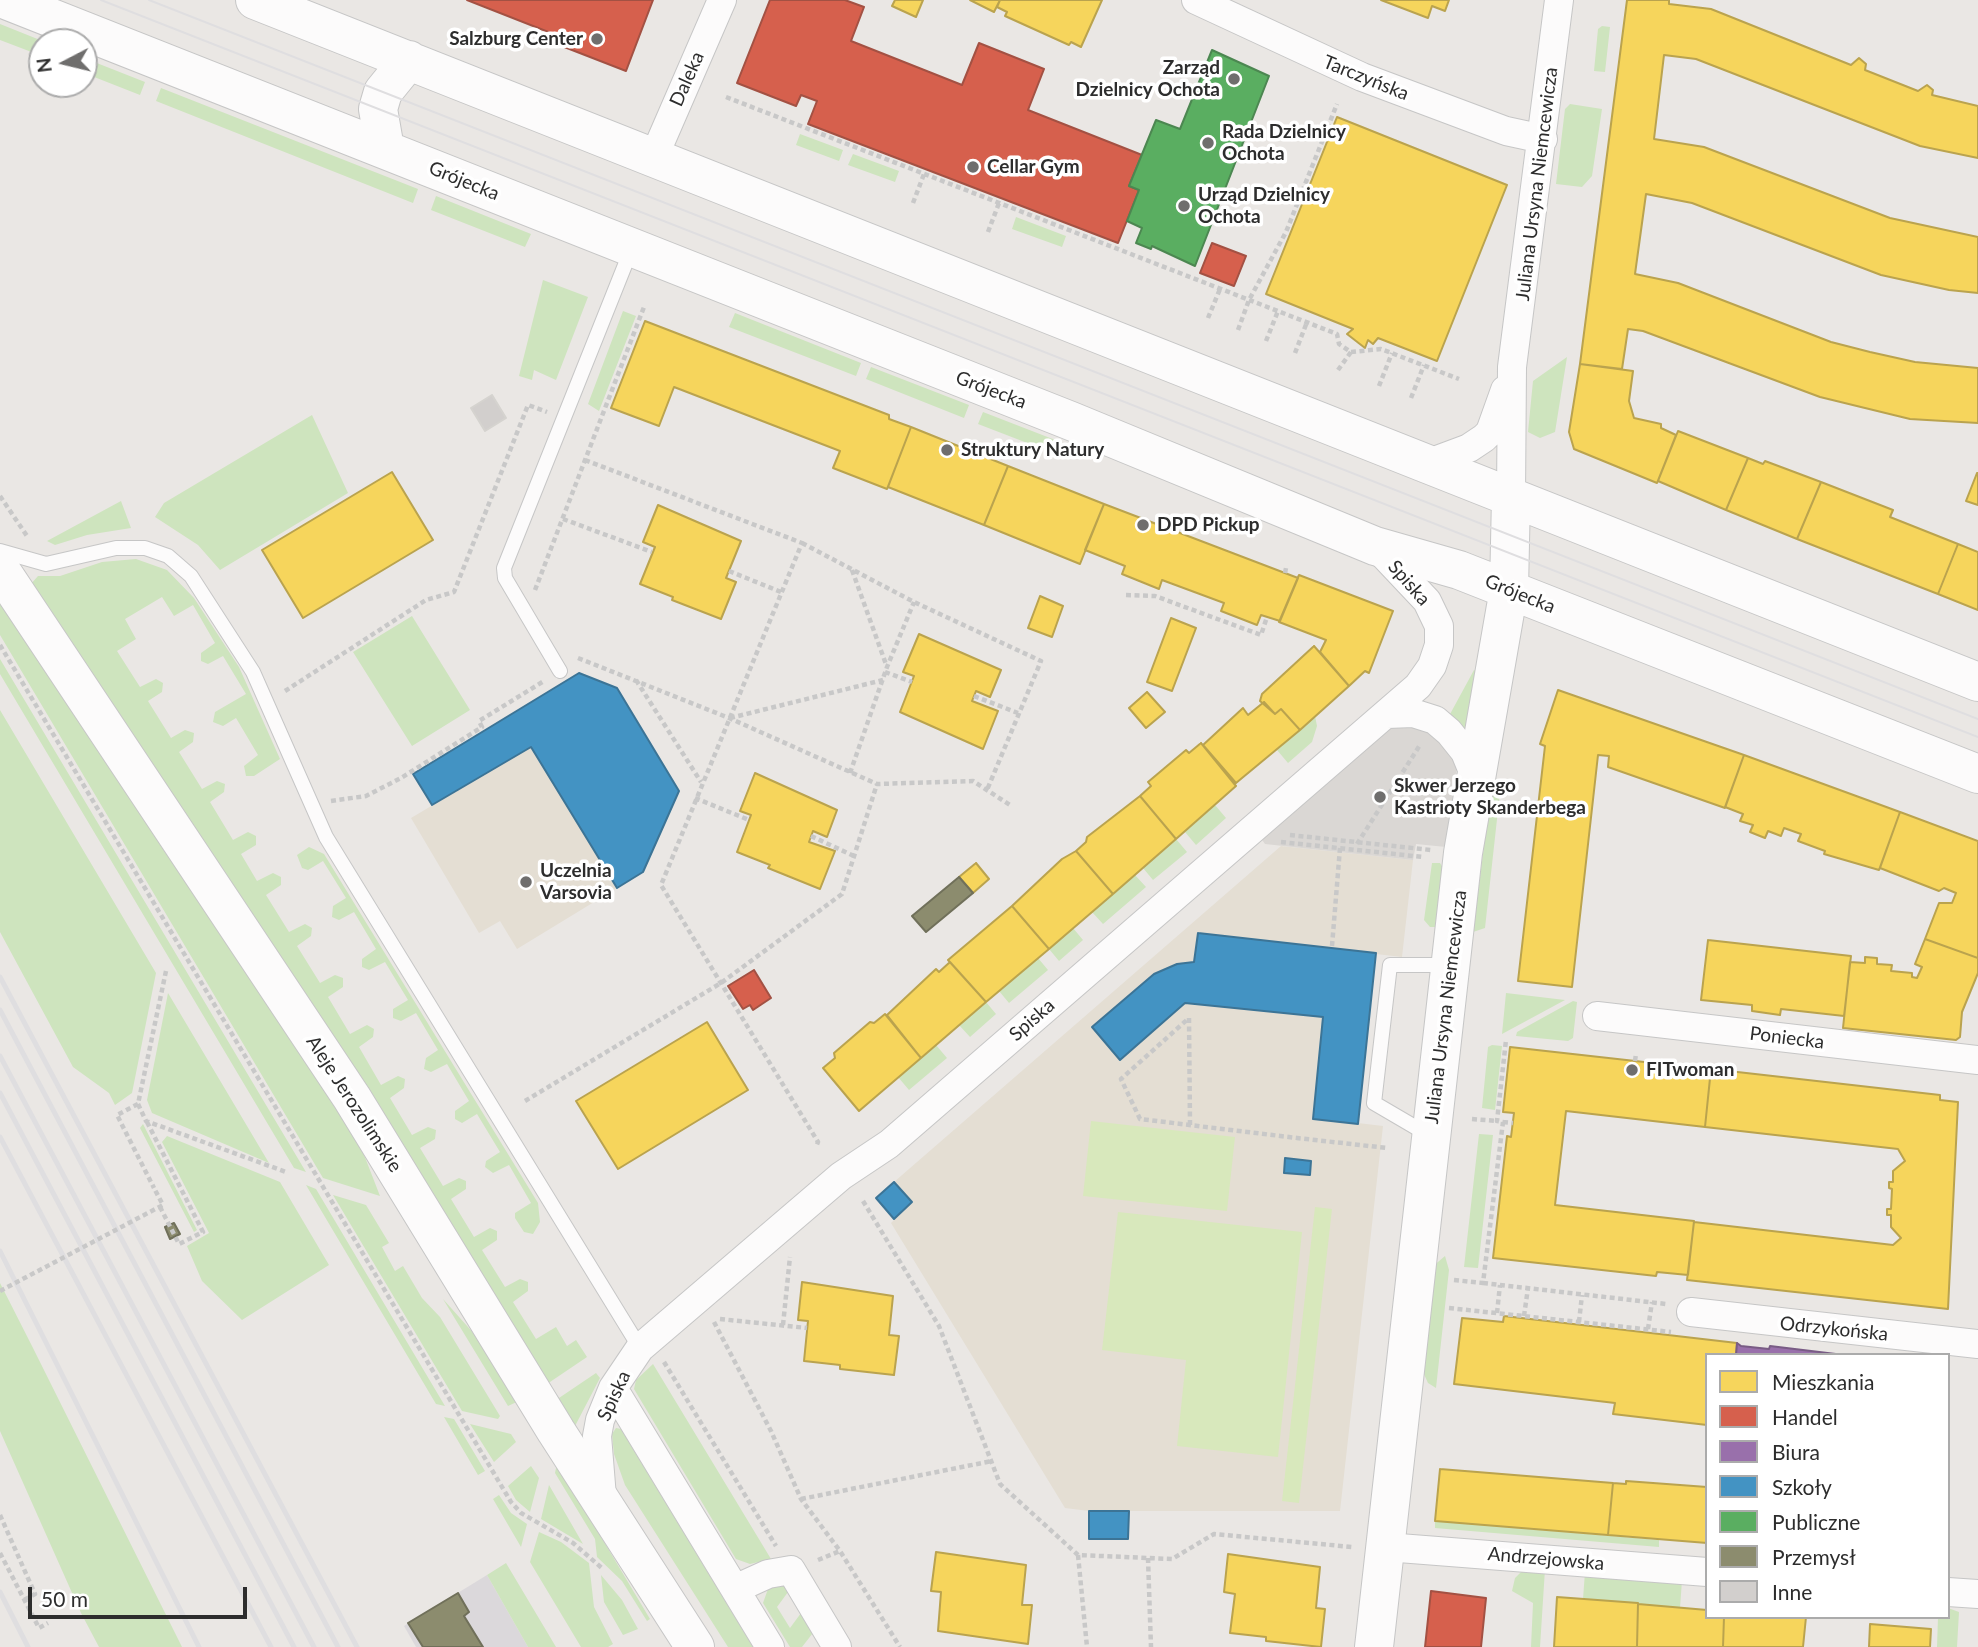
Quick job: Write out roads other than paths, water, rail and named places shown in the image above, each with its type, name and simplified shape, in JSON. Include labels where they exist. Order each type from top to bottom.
[{"type":"main road","name":"Grójecka","points":[[6,0],[1045,411],[1375,546],[1460,570],[1978,775]]},
{"type":"main road","points":[[255,0],[1978,682]]},
{"type":"main road","points":[[385,149],[378,108],[383,92],[410,60]]},
{"type":"main road","name":"Juliana Ursyna Niemcewicza","points":[[1374,1647],[1374,1547],[1431,1136],[1464,853],[1509,589],[1511,497]]},
{"type":"main road","name":"Aleje Jerozolimskie","points":[[0,569],[352,1098],[603,1505],[695,1647]]},
{"type":"street","name":"Daleka","points":[[653,159],[722,0]]},
{"type":"street","name":"Tarczyńska","points":[[1196,0],[1362,77],[1506,131],[1543,139]]},
{"type":"street","name":"Juliana Ursyna Niemcewicza","points":[[1511,497],[1513,367],[1559,0]]},
{"type":"street","name":"Juliana Ursyna Niemcewicza","points":[[1426,464],[1469,448],[1490,432],[1513,367]]},
{"type":"street","name":"Spiska","points":[[603,1505],[597,1436],[613,1388],[841,1176],[889,1144],[1418,687],[1432,666],[1439,645],[1440,626],[1427,601],[1375,546]]},
{"type":"street","points":[[1387,714],[1413,713],[1435,720],[1450,732],[1465,752],[1476,779]]},
{"type":"street","name":"Poniecka","points":[[1597,1016],[1978,1060]]},
{"type":"street","name":"Odrzykońska","points":[[1681,1316],[1978,1344]]},
{"type":"street","points":[[613,1388],[770,1647]]},
{"type":"street","name":"Andrzejowska","points":[[1374,1547],[1705,1572]]},
{"type":"street","points":[[735,1589],[768,1574],[791,1570],[837,1647]]},
{"type":"street","points":[[1950,1592],[1978,1594]]},
{"type":"lane","points":[[560,671],[505,578],[504,568],[632,249]]},
{"type":"lane","points":[[0,551],[46,564],[132,547],[155,551],[179,563],[208,598],[253,672],[321,827],[651,1354]]},
{"type":"lane","points":[[1431,1136],[1374,1103],[1391,965],[1451,965]]},
{"type":"tram line","points":[[101,0],[1978,737]]},
{"type":"tram line","points":[[149,0],[1978,719]]},
{"type":"railway","points":[[0,977],[357,1647]]},
{"type":"railway","points":[[0,1010],[338,1647]]},
{"type":"railway","points":[[0,1056],[314,1647]]},
{"type":"railway","points":[[0,1093],[294,1647]]},
{"type":"railway","points":[[0,1137],[271,1647]]},
{"type":"railway","points":[[0,1251],[199,1647]]},
{"type":"railway","points":[[0,1592],[28,1647]]},
{"type":"place","name":"Salzburg Center","points":[[597,39]]},
{"type":"place","name":"Zarząd Dzielnicy Ochota","points":[[1234,79]]},
{"type":"place","name":"Rada Dzielnicy Ochota","points":[[1208,143]]},
{"type":"place","name":"Cellar Gym","points":[[973,167]]},
{"type":"place","name":"Urząd Dzielnicy Ochota","points":[[1184,206]]},
{"type":"place","name":"Struktury Natury","points":[[947,450]]},
{"type":"place","name":"DPD Pickup","points":[[1143,525]]},
{"type":"place","name":"Skwer Jerzego Kastrioty Skanderbega","points":[[1380,797]]},
{"type":"place","name":"Uczelnia Varsovia","points":[[526,882]]},
{"type":"place","name":"FITwoman","points":[[1632,1070]]}]
